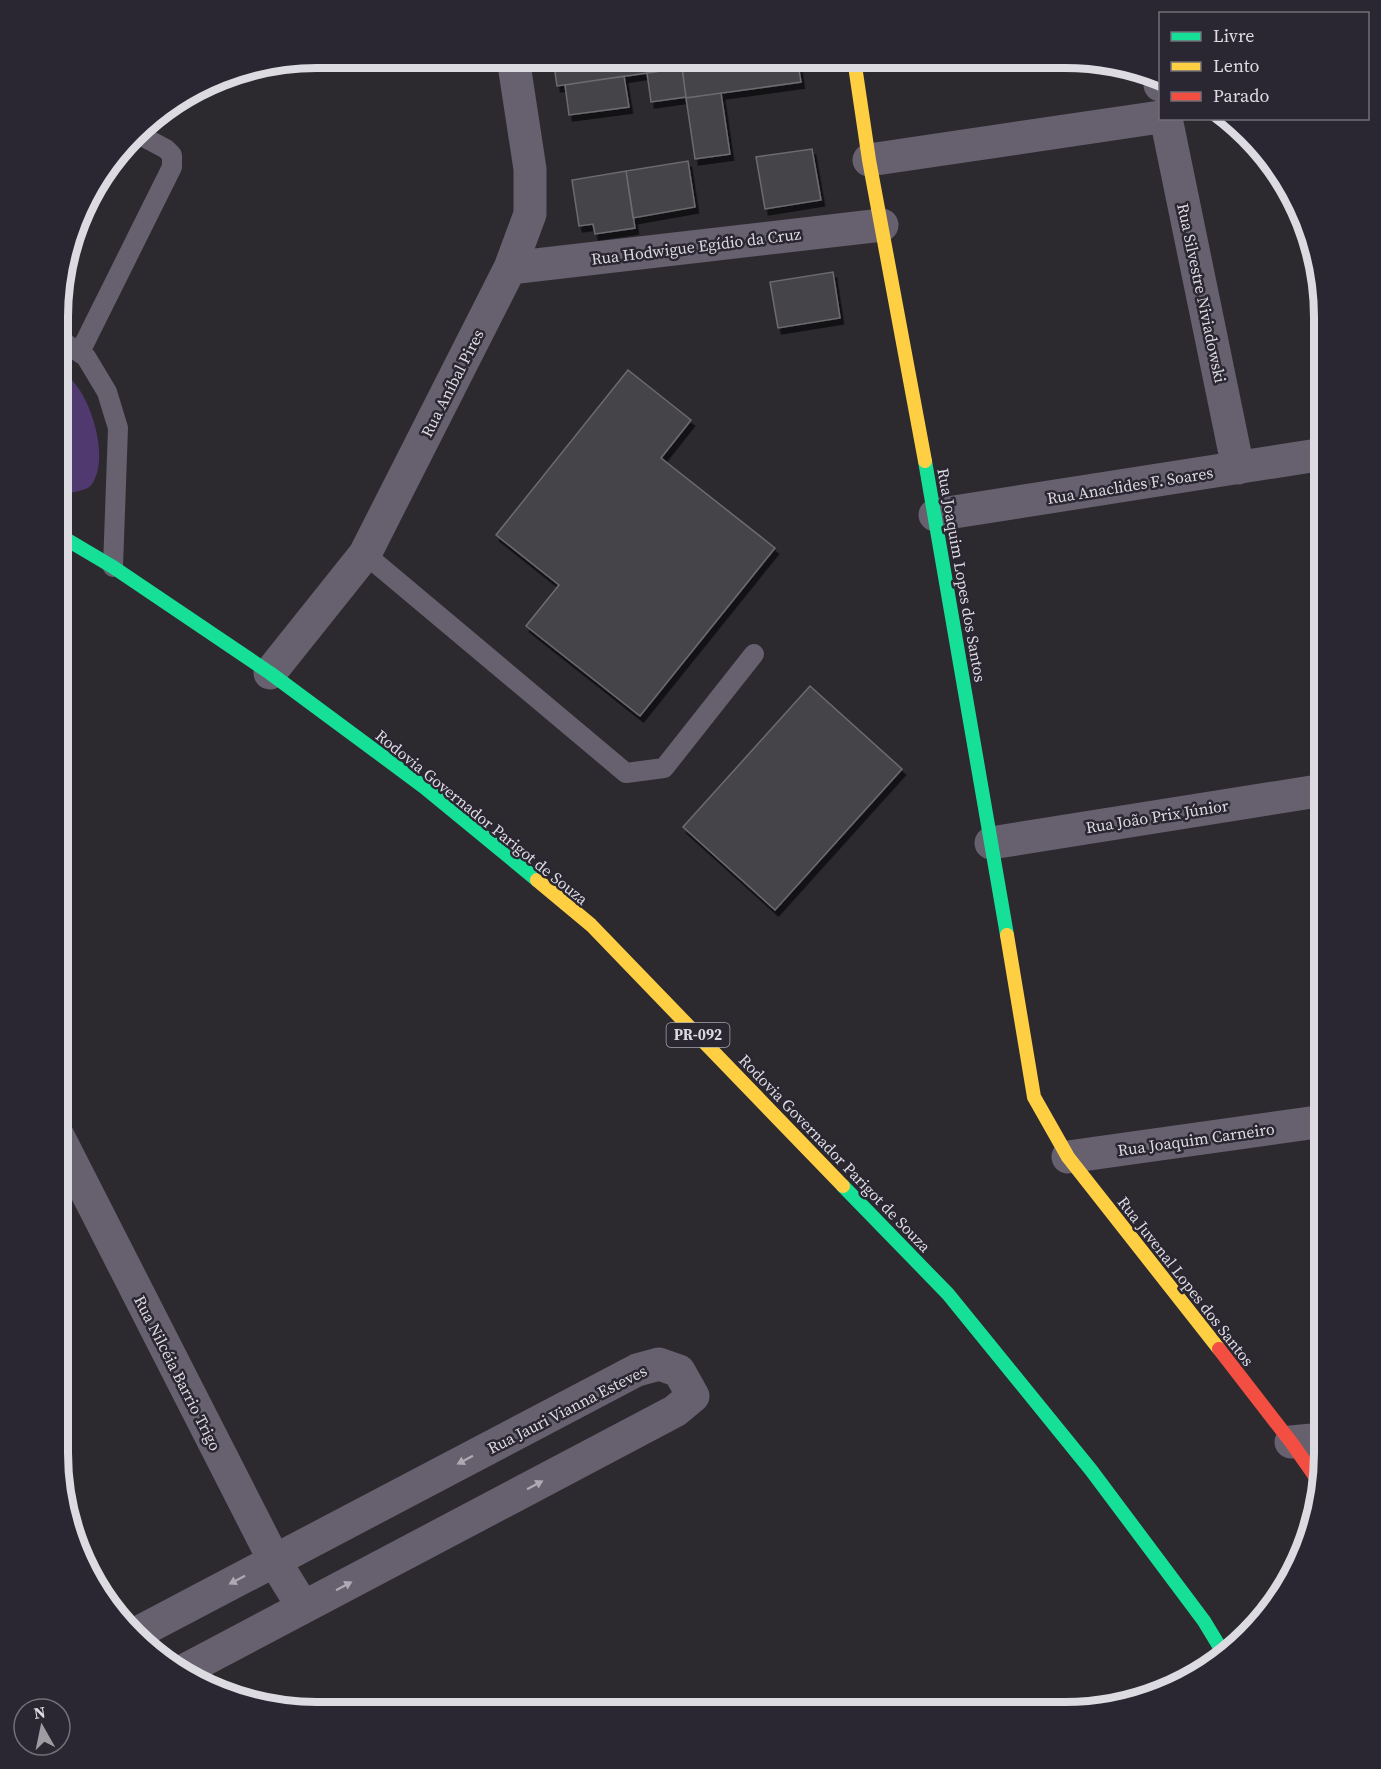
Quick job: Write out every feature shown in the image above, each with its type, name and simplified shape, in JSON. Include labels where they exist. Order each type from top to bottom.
[{"type":"main road","name":"Rua Joaquim Lopes dos Santos","points":[[855,68],[869,160],[935,515],[1034,1097]]},
{"type":"main road","name":"Rodovia Governador Parigot de Souza","points":[[68,540],[113,567],[270,673],[424,788],[608,942],[948,1294],[1090,1470],[1204,1621],[1220,1647]]},
{"type":"main road","name":"Rua Juvenal Lopes dos Santos","points":[[1034,1097],[1068,1157],[1313,1472]]},
{"type":"street","name":"Rua Aníbal Pires","points":[[270,673],[365,554],[510,267],[530,214],[530,169],[515,68]]},
{"type":"street","points":[[869,160],[1159,117]]},
{"type":"street","name":"Rua Silvestre Niviadowski","points":[[1166,120],[1238,468]]},
{"type":"street","name":"Rua Hodwigue Egídio da Cruz","points":[[510,267],[882,225]]},
{"type":"street","name":"Rua Anaclides F. Soares","points":[[935,515],[1314,456]]},
{"type":"street","name":"Rua João Prix Júnior","points":[[991,843],[1314,792]]},
{"type":"street","name":"Rua Joaquim Carneiro","points":[[1068,1157],[1314,1122]]},
{"type":"street","name":"Rua Nilcéia Barrio Trigo","points":[[68,1156],[274,1560],[303,1607]]},
{"type":"street","name":"Rua Jauri Vianna Esteves","points":[[142,1631],[636,1370],[659,1364],[679,1371],[693,1396],[675,1411],[190,1667]]},
{"type":"street","points":[[1291,1442],[1314,1440]]},
{"type":"lane","points":[[80,352],[172,167],[172,155],[166,149],[143,137]]},
{"type":"lane","points":[[68,345],[86,357],[107,392],[118,428],[113,567]]},
{"type":"lane","points":[[365,554],[626,773],[664,768],[753,654]]},
{"type":"shaded area","points":[[68,377],[82,394],[88,406],[97,433],[99,448],[97,474],[92,484],[85,489],[71,493],[68,492]]},
{"type":"building","points":[[554,68],[682,68],[557,86]]},
{"type":"building","points":[[682,68],[799,68],[801,82],[686,98]]},
{"type":"building","points":[[682,68],[686,97],[651,102],[647,73]]},
{"type":"building","points":[[624,76],[629,107],[569,115],[565,85]]},
{"type":"building","points":[[721,93],[730,154],[695,159],[686,98]]},
{"type":"building","points":[[812,149],[821,200],[765,209],[756,157]]},
{"type":"building","points":[[688,161],[695,207],[633,218],[626,171]]},
{"type":"building","points":[[626,171],[635,228],[595,234],[593,224],[579,226],[572,180]]},
{"type":"building","points":[[833,272],[840,318],[778,328],[770,282]]},
{"type":"building","points":[[628,370],[691,420],[661,458],[775,548],[640,716],[526,626],[559,585],[496,535]]},
{"type":"building","points":[[810,686],[902,769],[775,910],[683,827]]},
{"type":"traffic: fast","points":[[925,461],[1007,935]]},
{"type":"traffic: fast","points":[[68,540],[113,567],[270,673],[424,787],[537,880]]},
{"type":"traffic: fast","points":[[843,1186],[948,1294],[1091,1470],[1204,1621],[1220,1647]]},
{"type":"traffic: slow","points":[[855,68],[869,160],[925,461]]},
{"type":"traffic: slow","points":[[537,880],[591,925],[843,1186]]},
{"type":"traffic: slow","points":[[1007,935],[1034,1097],[1068,1157],[1219,1349]]},
{"type":"traffic: jam","points":[[1219,1349],[1313,1473]]}]
